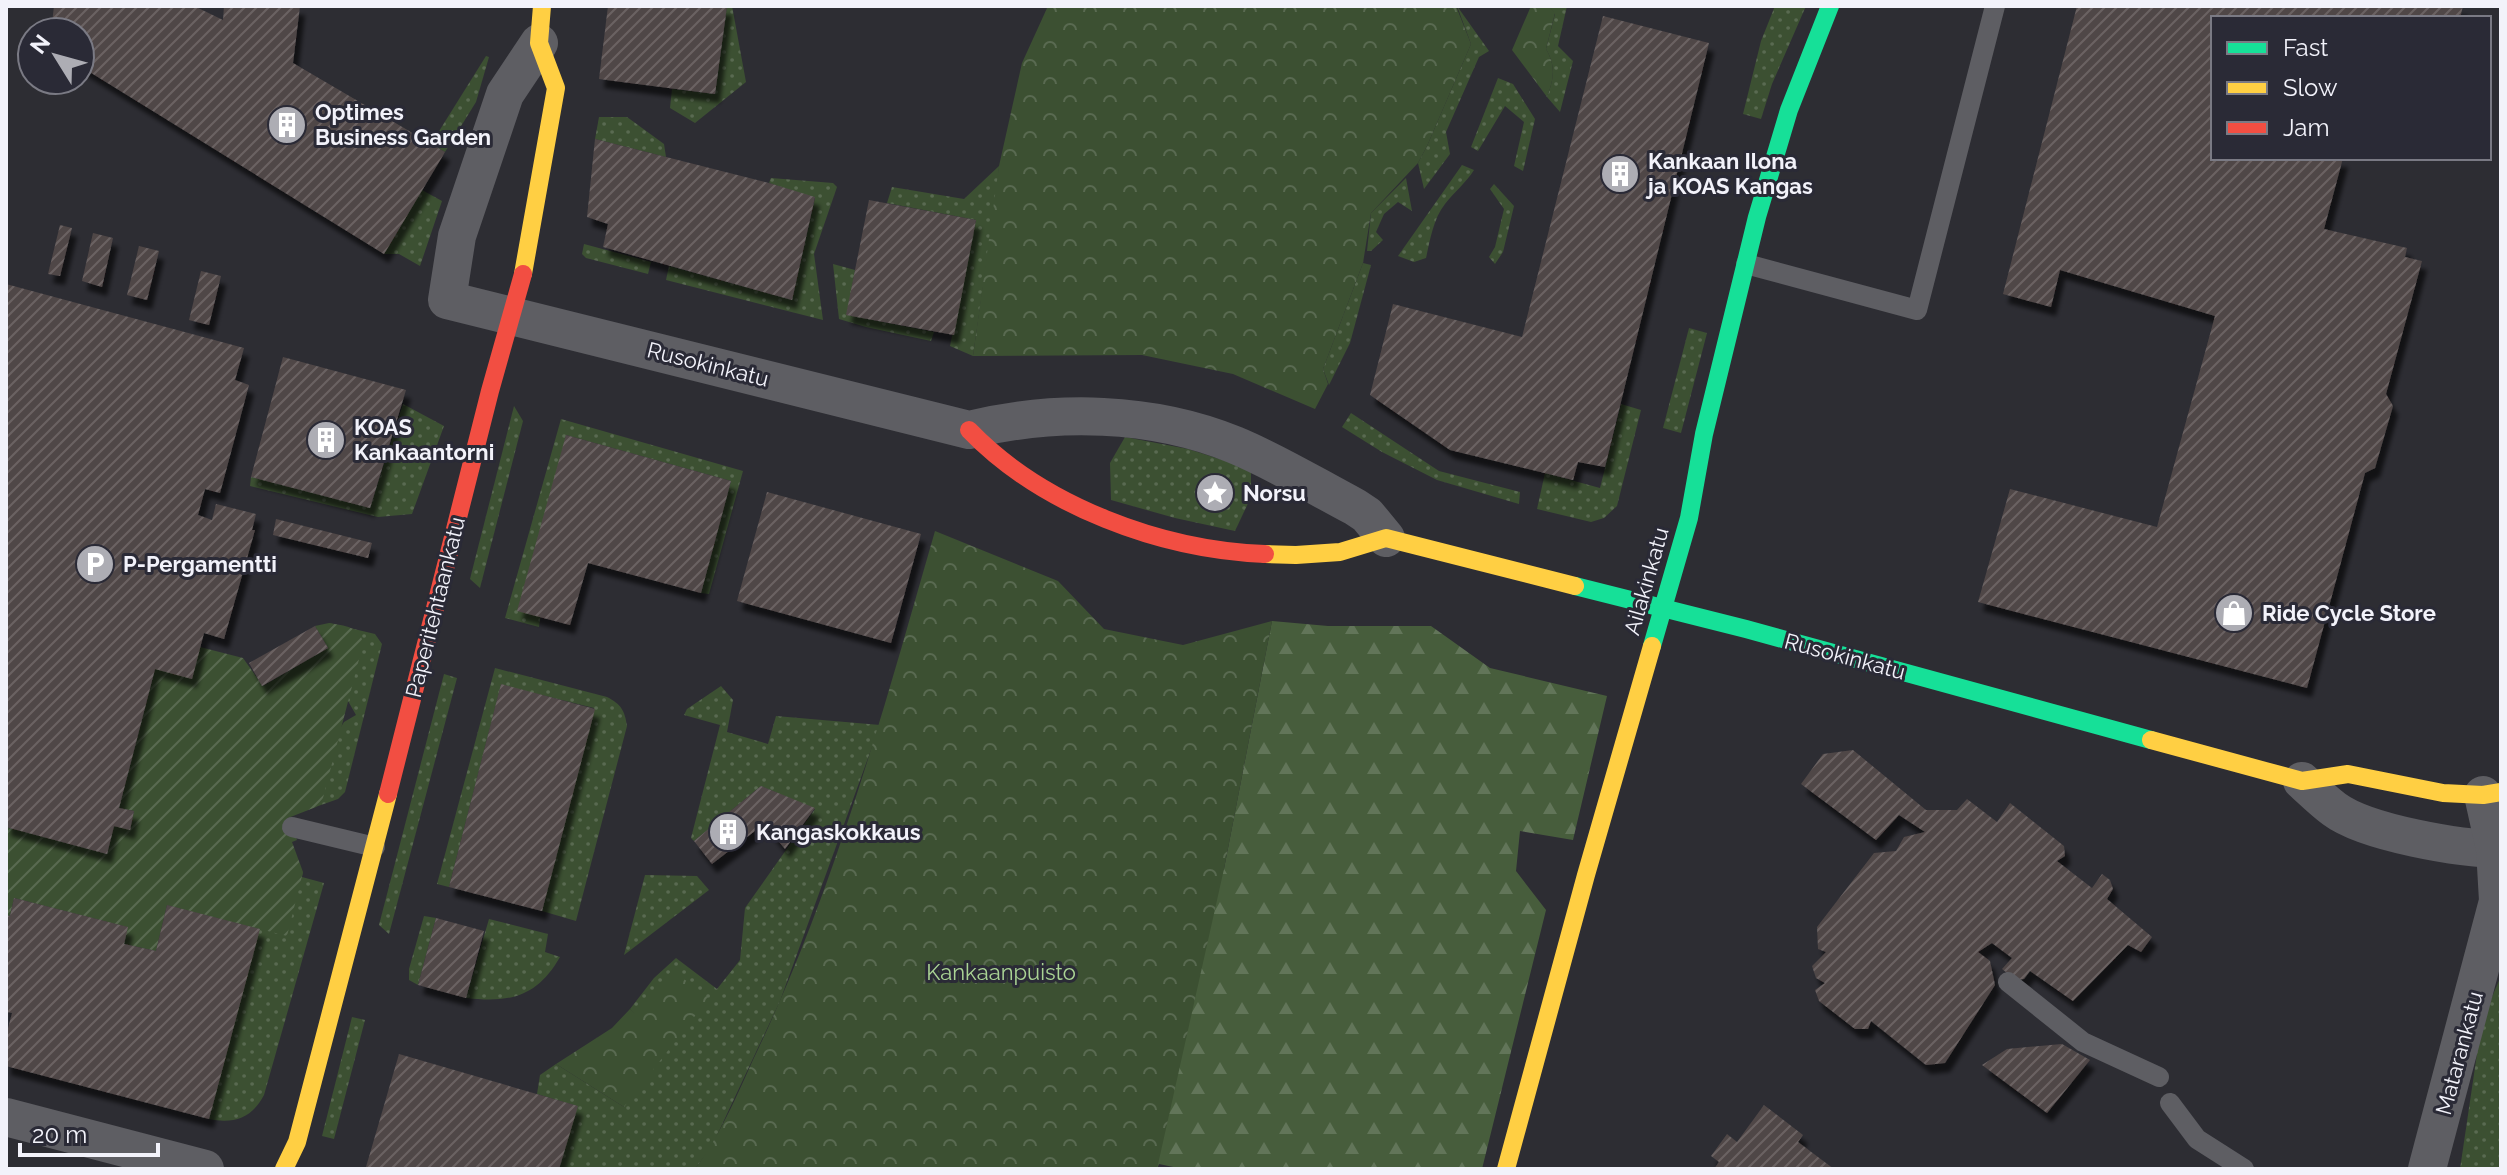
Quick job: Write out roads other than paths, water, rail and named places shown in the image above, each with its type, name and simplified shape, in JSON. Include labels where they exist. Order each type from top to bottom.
[{"type":"street","name":"Ailakinkatu","points":[[1506,1169],[1696,489],[1703,438],[1776,143],[1801,70],[1830,6]]},
{"type":"street","name":"Paperitehtaankatu","points":[[447,300],[457,236],[505,94],[540,24]]},
{"type":"street","name":"Paperitehtaankatu","points":[[284,1169],[297,1142],[528,255],[556,88],[540,24]]},
{"type":"street","name":"Rusokinkatu","points":[[447,300],[969,430],[1011,420],[1075,416],[1143,421],[1191,432],[1265,458],[1355,507],[1367,515],[1386,538],[1776,637],[2302,781],[2348,774],[2443,793],[2492,793]]},
{"type":"street","points":[[969,430],[997,459],[1056,495],[1101,516],[1192,543],[1236,552],[1287,554],[1340,552],[1386,538]]},
{"type":"street","name":"Rusokinkatu","points":[[2302,781],[2336,811],[2382,830],[2447,844],[2498,849]]},
{"type":"street","name":"Matarankatu","points":[[2427,1169],[2498,901],[2498,849],[2492,793]]},
{"type":"street","points":[[6,1117],[205,1169]]},
{"type":"lane","points":[[1746,264],[1917,310],[1995,6]]},
{"type":"lane","points":[[292,827],[375,847]]},
{"type":"lane","points":[[2008,982],[2083,1042],[2159,1077]]},
{"type":"lane","points":[[2170,1103],[2197,1139],[2244,1169]]},
{"type":"place","name":"Optimes Business Garden","points":[[287,125]]},
{"type":"place","name":"Kankaan Ilona ja KOAS Kangas","points":[[1620,174]]},
{"type":"place","name":"KOAS Kankaantorni","points":[[326,440]]},
{"type":"place","name":"Norsu","points":[[1215,493]]},
{"type":"place","name":"P-Pergamentti","points":[[95,564]]},
{"type":"place","name":"Ride Cycle Store","points":[[2234,613]]},
{"type":"place","name":"Kangaskokkaus","points":[[728,832]]},
{"type":"park label","name":"Kankaanpuisto","points":[[1001,972]]}]
